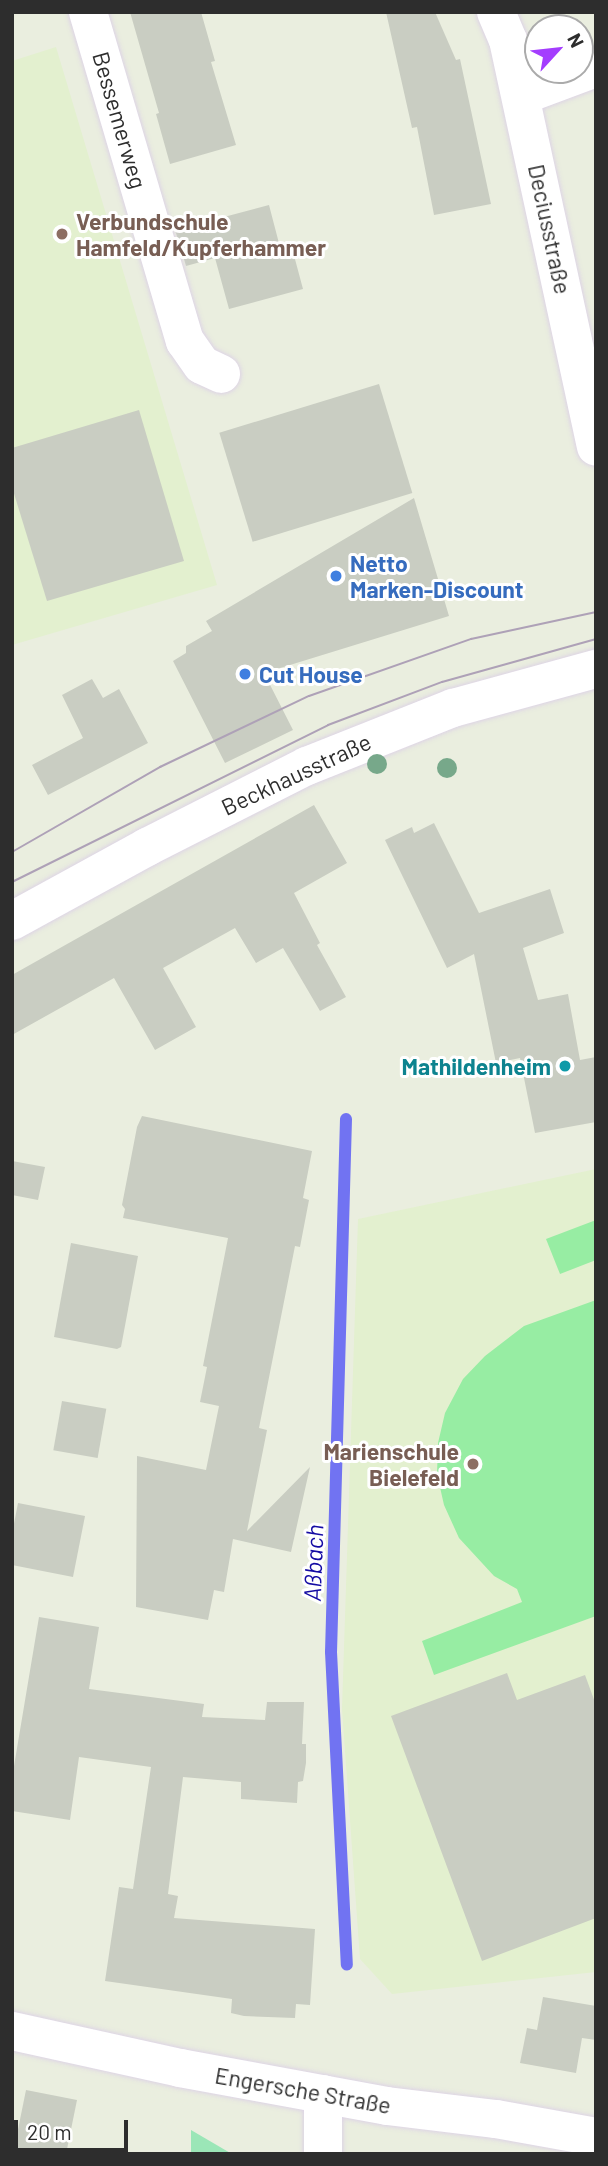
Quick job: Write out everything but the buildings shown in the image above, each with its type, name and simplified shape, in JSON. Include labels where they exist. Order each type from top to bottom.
[{"type":"street","name":"Bessemerweg","points":[[88,12],[185,341],[202,365],[221,374]]},
{"type":"street","name":"Deciusstraße","points":[[496,12],[509,40],[596,447]]},
{"type":"street","points":[[521,96],[596,68]]},
{"type":"street","name":"Beckhausstraße","points":[[12,921],[147,847],[307,766],[453,708],[596,669]]},
{"type":"street","name":"Engersche Straße","points":[[12,2031],[180,2068],[323,2094],[596,2137]]},
{"type":"street","points":[[323,2094],[323,2154]]},
{"type":"shaded area","name":"Verbundschule Hamfeld/Kupferhammer","points":[[56,47],[217,585],[12,645],[12,61]]},
{"type":"shaded area","name":"Marienschule Bielefeld","points":[[596,1169],[596,1972],[392,1994],[360,1959],[342,1709],[358,1219]]},
{"type":"green space","points":[[596,1220],[596,1260],[560,1274],[546,1239]]},
{"type":"green space","points":[[596,1300],[596,1616],[434,1675],[422,1641],[522,1602],[517,1589],[494,1576],[459,1538],[444,1505],[437,1474],[438,1443],[445,1413],[463,1379],[485,1356],[524,1326]]},
{"type":"green space","points":[[191,2130],[232,2154],[191,2154]]},
{"type":"waterway","name":"Aßbach","points":[[346,1119],[331,1652],[347,1965]]},
{"type":"tram line","points":[[12,852],[160,767],[309,696],[471,639],[596,612]]},
{"type":"tram line","points":[[12,882],[328,725],[442,682],[596,639]]},
{"type":"place","name":"Verbundschule Hamfeld/Kupferhammer","points":[[62,234]]},
{"type":"place","name":"Netto Marken-Discount","points":[[336,576]]},
{"type":"place","name":"Cut House","points":[[245,674]]},
{"type":"place","name":"Mathildenheim","points":[[565,1066]]},
{"type":"place","name":"Marienschule Bielefeld","points":[[473,1464]]}]
